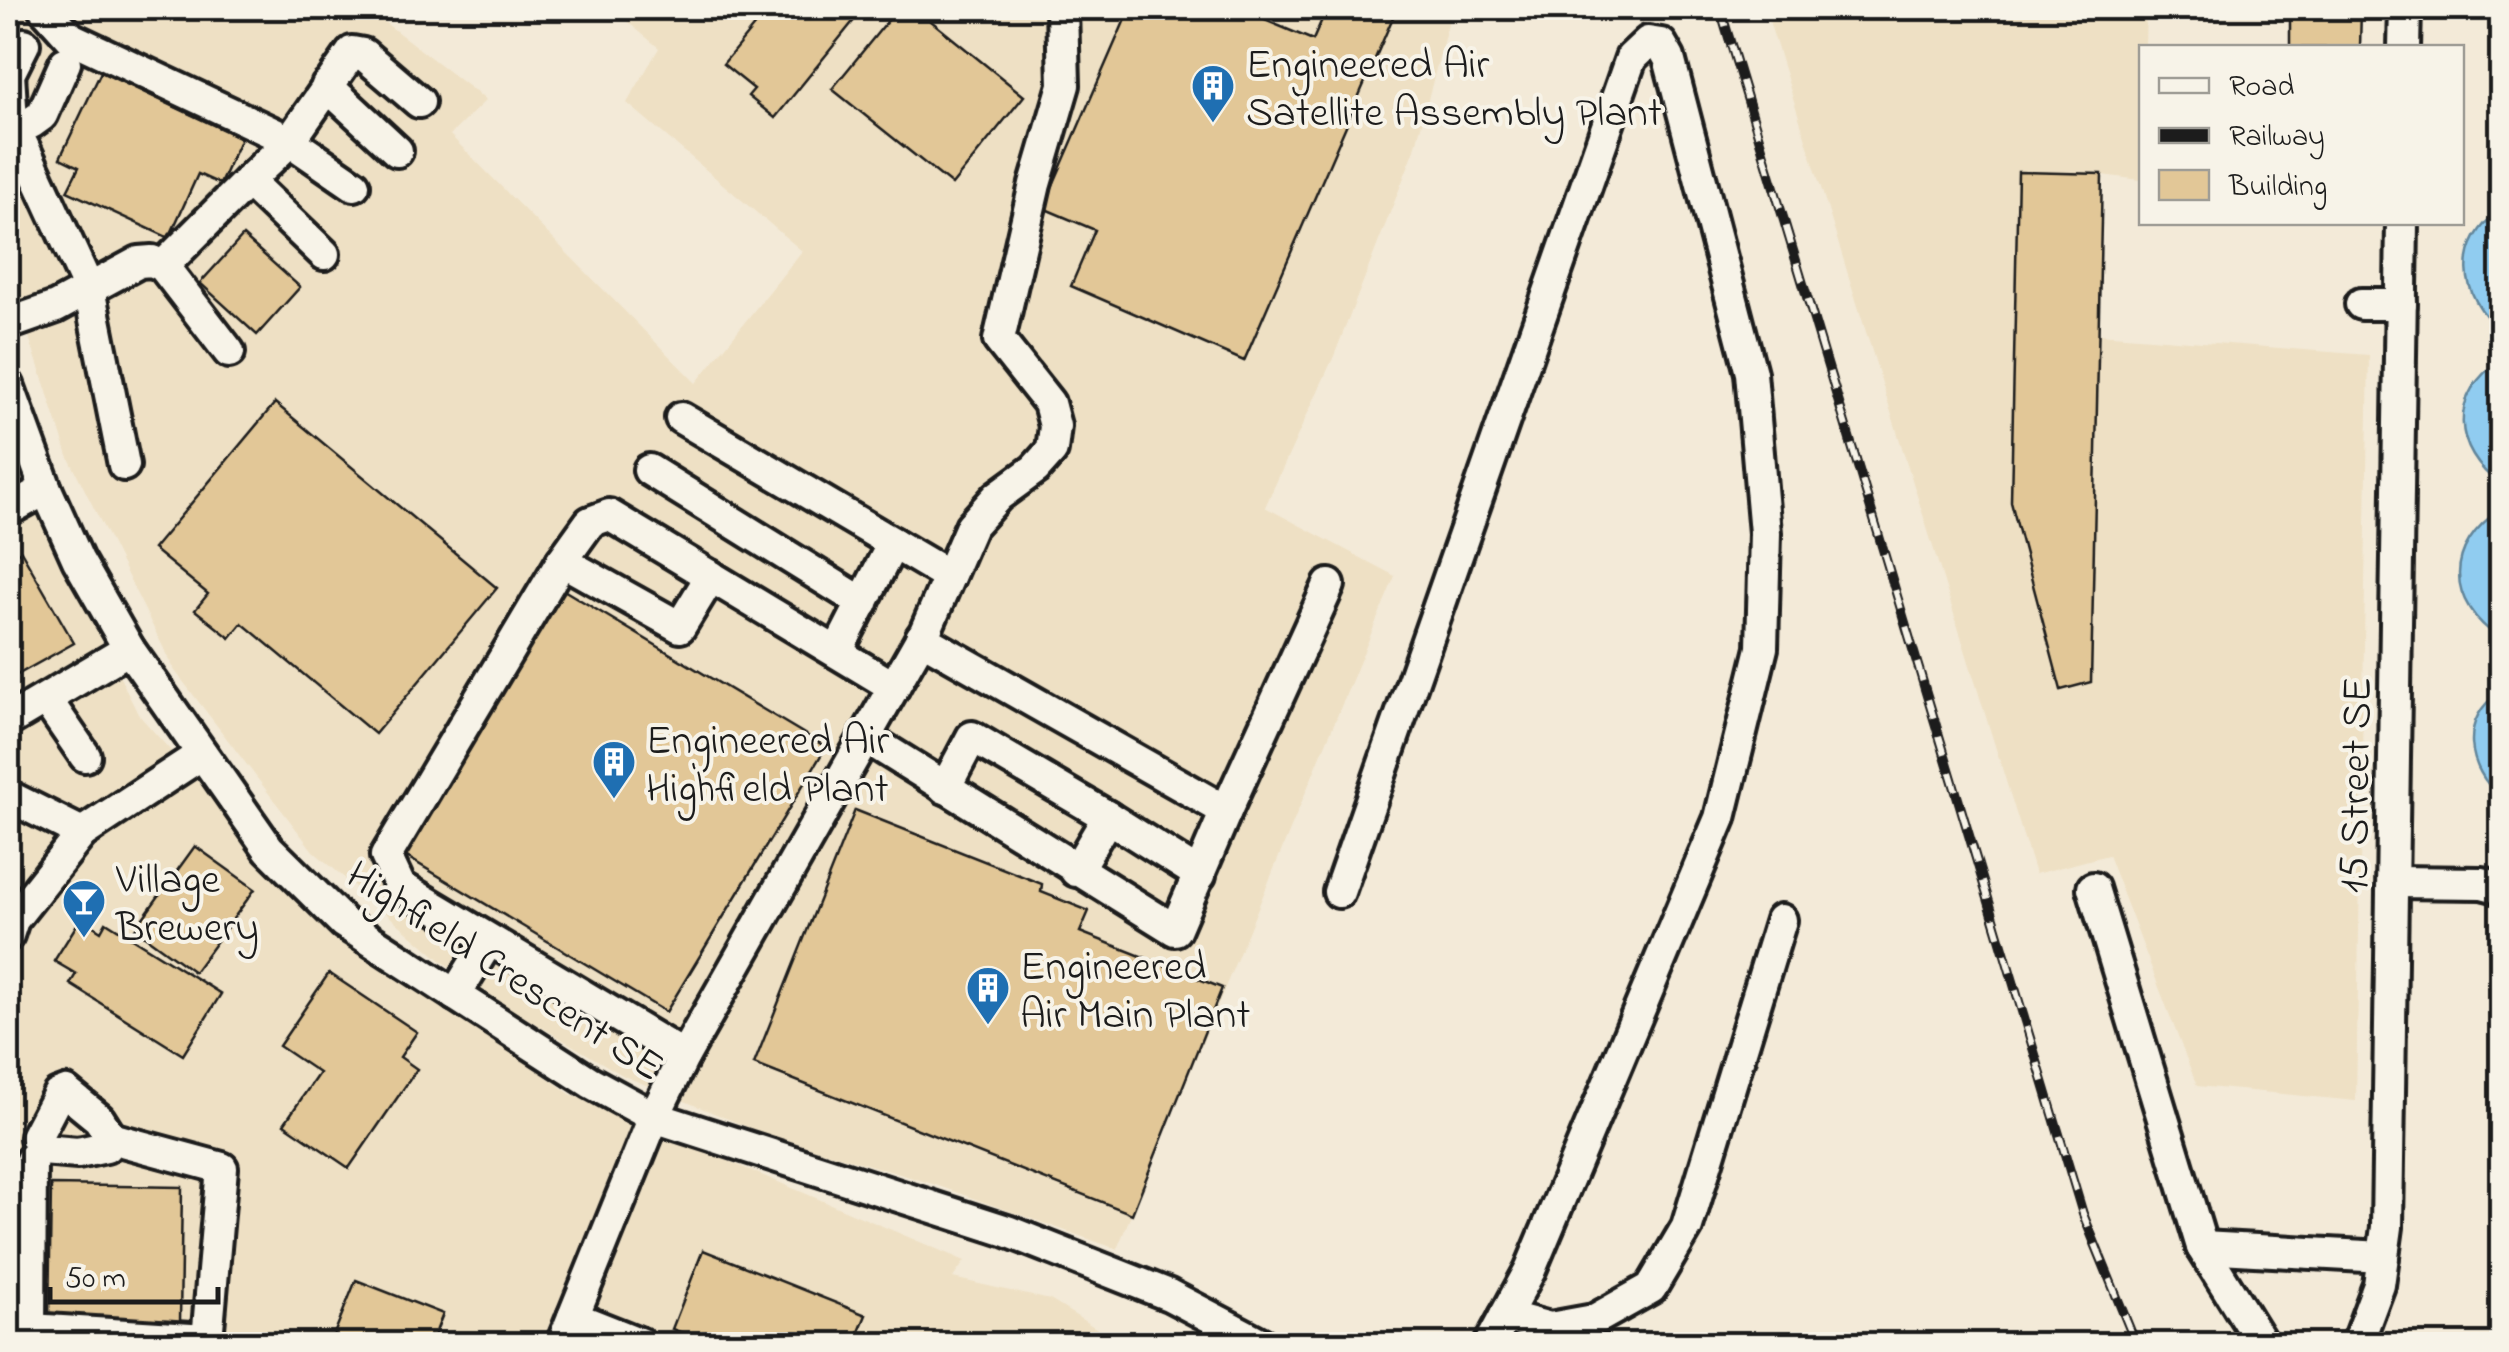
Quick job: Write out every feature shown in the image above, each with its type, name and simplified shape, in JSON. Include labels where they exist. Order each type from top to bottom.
[{"type":"street","points":[[44,8],[72,38],[290,141],[354,185]]},
{"type":"street","points":[[641,1344],[568,1331],[654,1117],[684,1056],[921,638],[971,526],[998,496],[1035,469],[1056,440],[1049,402],[999,340],[1035,184],[1064,85],[1062,8]]},
{"type":"street","points":[[2404,45],[2405,8]]},
{"type":"street","points":[[1339,892],[1632,58],[1648,42],[1661,44],[1668,58],[1751,373],[1764,533],[1762,648],[1720,818],[1530,1270],[1490,1344]]},
{"type":"street","points":[[24,44],[9,74],[12,122],[89,289],[124,465]]},
{"type":"street","points":[[164,266],[290,141],[352,52],[362,54],[419,102]]},
{"type":"street","points":[[12,122],[31,124],[42,115],[65,63]]},
{"type":"street","points":[[327,86],[397,151]]},
{"type":"street","points":[[248,181],[324,254]]},
{"type":"street","name":"15 Street SE","points":[[2357,1344],[2379,1285],[2387,1227],[2402,225]]},
{"type":"street","points":[[8,324],[56,306],[139,262],[152,261],[164,266],[229,352]]},
{"type":"street","points":[[2361,304],[2401,304]]},
{"type":"street","name":"Highfield Crescent SE","points":[[8,385],[46,489],[78,560],[130,650],[268,849],[344,924],[590,1082],[654,1117],[1008,1231],[1169,1295],[1262,1344]]},
{"type":"street","points":[[680,418],[949,576]]},
{"type":"street","points":[[649,470],[863,602]]},
{"type":"street","points":[[8,510],[46,489]]},
{"type":"street","points":[[684,1056],[400,886],[386,856],[562,562],[590,522],[609,515],[894,686]]},
{"type":"street","points":[[837,652],[894,544]]},
{"type":"street","points":[[562,562],[680,626],[710,576]]},
{"type":"street","points":[[865,737],[1176,930],[1329,585]]},
{"type":"street","points":[[921,638],[1226,811]]},
{"type":"street","points":[[8,722],[130,650]]},
{"type":"street","points":[[46,699],[85,756]]},
{"type":"street","points":[[944,788],[972,737],[1200,875]]},
{"type":"street","points":[[8,935],[13,920],[82,834],[202,754]]},
{"type":"street","points":[[8,796],[82,834]]},
{"type":"street","points":[[1076,870],[1108,818]]},
{"type":"street","points":[[2394,882],[2482,883],[2502,888]]},
{"type":"street","points":[[2093,888],[2202,1248],[2262,1344]]},
{"type":"street","points":[[1505,1316],[1550,1328],[1594,1320],[1651,1288],[1687,1226],[1781,920]]},
{"type":"street","points":[[454,995],[489,940]]},
{"type":"street","points":[[66,1092],[99,1119],[110,1138],[222,1168],[207,1340],[19,1329],[31,1160],[29,1141],[58,1095],[66,1092]]},
{"type":"street","points":[[29,1141],[78,1153],[106,1147],[110,1138]]},
{"type":"street","points":[[2202,1248],[2383,1256]]},
{"type":"shaded area","points":[[11,8],[366,8],[486,100],[450,135],[696,383],[802,251],[627,103],[659,48],[611,8],[1452,8],[1415,149],[1334,356],[1265,507],[1395,576],[1117,1249],[933,1184],[762,1133],[624,1076],[489,996],[443,962],[313,851],[175,671],[68,456],[8,273]]},
{"type":"shaded area","points":[[1765,8],[2146,8],[2145,45],[2139,45],[2139,180],[2102,175],[2099,334],[2369,355],[2356,1101],[2197,1086],[2108,855],[2035,874]]},
{"type":"shaded area","points":[[8,450],[138,714],[300,896],[570,1094],[965,1261],[953,1278],[1050,1300],[1122,1344],[8,1344]]},
{"type":"water","points":[[2501,210],[2501,330],[2476,302],[2467,269],[2475,237]]},
{"type":"water","points":[[2501,360],[2501,485],[2473,455],[2465,439],[2463,422],[2472,389]]},
{"type":"water","points":[[2501,509],[2501,639],[2470,608],[2459,574],[2470,540]]},
{"type":"water","points":[[2501,692],[2501,797],[2481,773],[2472,744],[2478,715]]},
{"type":"building","points":[[736,8],[864,8],[775,118],[748,96],[754,89],[723,64],[756,24]]},
{"type":"building","points":[[898,8],[915,8],[1024,96],[952,185],[832,89]]},
{"type":"building","name":"Engineered Air Satellite Assembly Plant","points":[[1130,8],[1236,8],[1313,40],[1327,8],[1397,8],[1244,361],[1071,286],[1095,230],[1043,208]]},
{"type":"building","points":[[2290,8],[2361,8],[2360,45],[2290,45]]},
{"type":"building","points":[[101,72],[241,138],[220,184],[198,174],[169,238],[67,191],[79,167],[60,158]]},
{"type":"building","points":[[2018,172],[2102,174],[2091,682],[2061,690],[2011,502]]},
{"type":"building","points":[[243,236],[300,287],[257,335],[200,283]]},
{"type":"building","points":[[275,403],[497,588],[375,734],[242,623],[230,638],[195,610],[208,594],[153,549]]},
{"type":"building","points":[[21,551],[74,643],[8,680],[8,559]]},
{"type":"building","name":"Engineered Air Highfield Plant","points":[[562,589],[826,747],[666,1012],[402,854]]},
{"type":"building","name":"Engineered Air Main Plant","points":[[855,810],[1042,884],[1041,892],[1089,911],[1080,932],[1222,988],[1132,1214],[754,1064]]},
{"type":"building","points":[[195,846],[255,889],[194,972],[135,929]]},
{"type":"building","points":[[81,918],[101,931],[106,922],[221,994],[183,1055],[70,984],[76,974],[54,961]]},
{"type":"building","points":[[329,973],[417,1032],[400,1057],[417,1069],[349,1168],[284,1124],[319,1073],[279,1046]]},
{"type":"building","points":[[51,1185],[182,1187],[180,1322],[49,1320]]},
{"type":"building","points":[[703,1250],[866,1315],[854,1344],[711,1344],[672,1329]]},
{"type":"building","points":[[356,1280],[443,1314],[431,1344],[330,1344]]},
{"type":"railway","points":[[1720,8],[2083,1214],[2136,1344]]},
{"type":"place","name":"Engineered Air Satellite Assembly Plant","points":[[1213,124]]},
{"type":"place","name":"Engineered Air Highfield Plant","points":[[614,800]]},
{"type":"place","name":"Village Brewery","points":[[84,939]]},
{"type":"place","name":"Engineered Air Main Plant","points":[[988,1026]]}]
